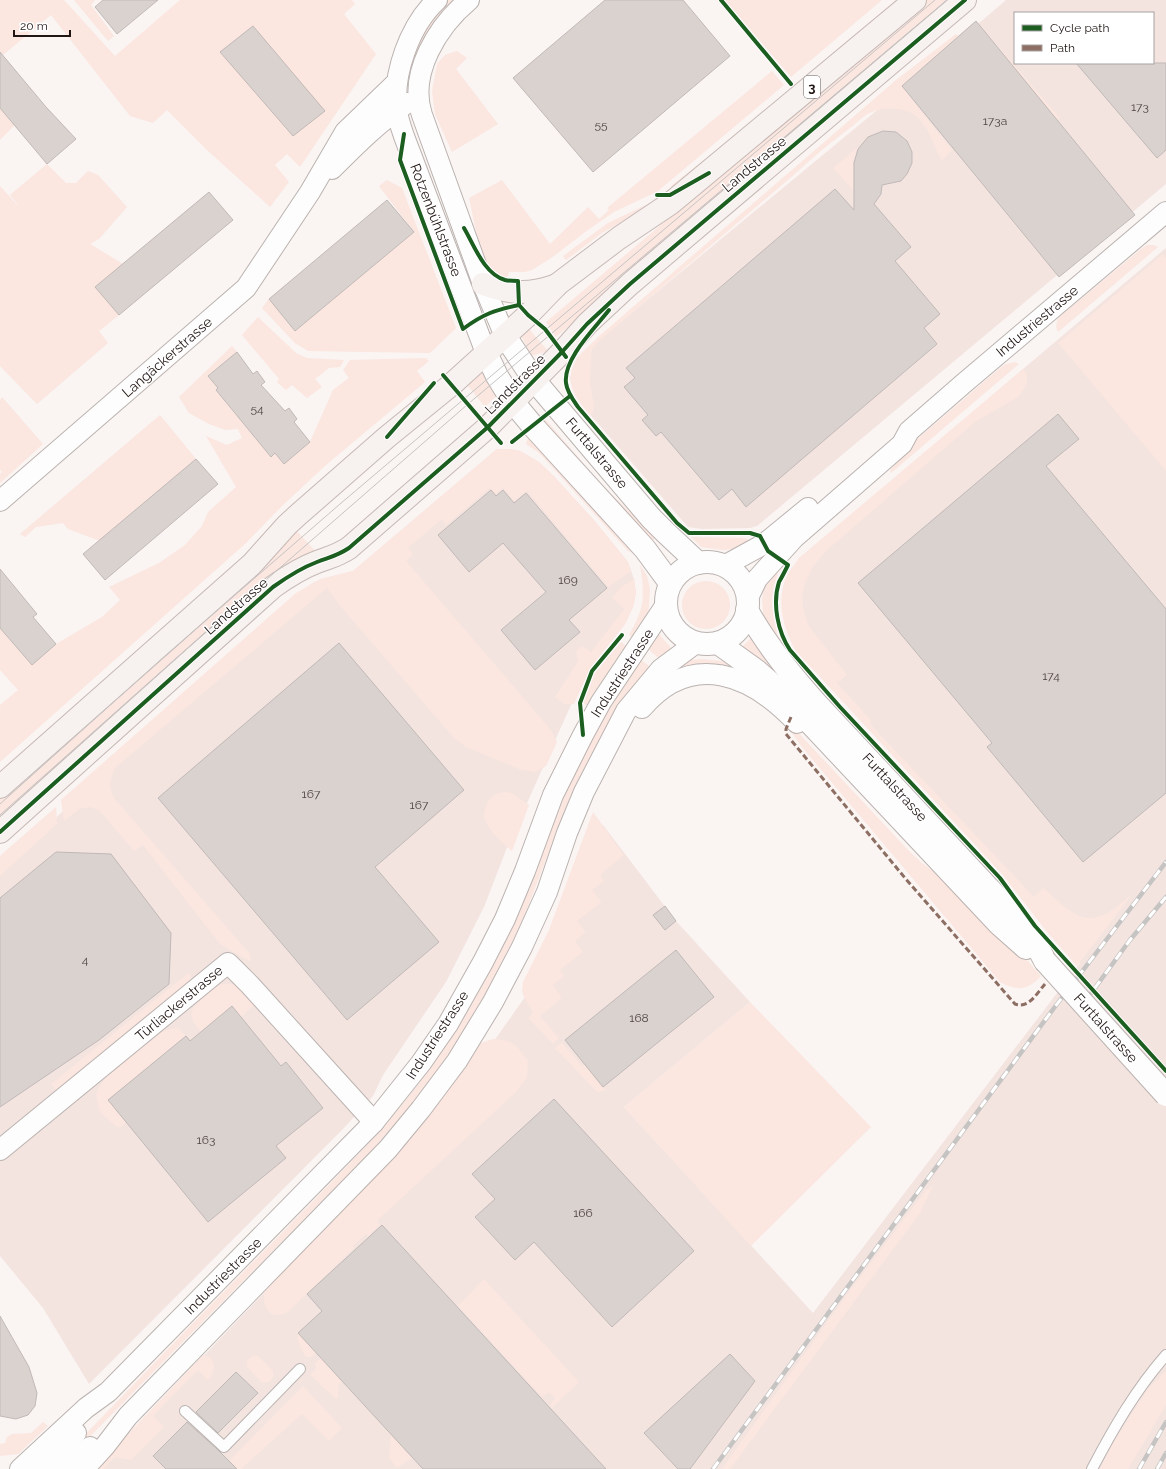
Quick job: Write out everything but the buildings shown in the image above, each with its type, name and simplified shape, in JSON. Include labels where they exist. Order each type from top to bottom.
[{"type":"main road","name":"Landstrasse","points":[[0,787],[252,564],[287,525],[299,514],[451,385],[528,315],[558,284],[619,238],[671,203],[915,0]]},
{"type":"main road","name":"Landstrasse","points":[[0,832],[273,587],[288,576],[318,562],[336,556],[350,548],[488,427],[562,352],[587,324],[630,284],[965,0]]},
{"type":"main road","points":[[483,284],[502,290],[528,293],[543,290],[558,284]]},
{"type":"main road","name":"Furttalstrasse","points":[[505,336],[534,380],[651,518],[698,562]]},
{"type":"main road","name":"Furttalstrasse","points":[[486,353],[497,376],[513,402],[537,431],[645,548],[670,583]]},
{"type":"main road","points":[[698,562],[709,562],[724,566],[738,577],[745,586],[748,604],[744,622],[737,632],[728,639],[718,643],[707,645],[696,643],[684,638],[674,630],[668,618],[665,606],[666,594],[670,583],[687,566],[698,562]]},
{"type":"main road","name":"Furttalstrasse","points":[[748,604],[762,637],[791,675],[1009,910],[1036,944],[1045,961]]},
{"type":"main road","name":"Furttalstrasse","points":[[718,643],[757,671],[779,690],[999,924],[1026,948],[1045,961],[1166,1095]]},
{"type":"street","name":"Rotzenbühlstrasse","points":[[437,0],[417,26],[405,50],[397,82],[397,109],[410,152],[486,353]]},
{"type":"street","name":"Rotzenbühlstrasse","points":[[468,0],[449,20],[428,52],[422,70],[418,94],[422,114],[483,284],[505,336]]},
{"type":"street","points":[[397,82],[418,94]]},
{"type":"street","name":"Langäckerstrasse","points":[[0,501],[246,288],[310,192],[345,132],[397,82]]},
{"type":"street","name":"Langäckerstrasse","points":[[310,192],[355,145],[380,122],[418,94]]},
{"type":"street","name":"Industriestrasse","points":[[748,604],[757,579],[794,538],[902,444],[909,431],[1166,212]]},
{"type":"street","name":"Industriestrasse","points":[[724,566],[764,544],[897,435],[909,431]]},
{"type":"street","name":"Industriestrasse","points":[[20,1469],[86,1408],[108,1392],[374,1122],[422,1063],[448,1024],[505,919],[525,871],[553,795],[583,735],[601,702],[665,606]]},
{"type":"street","name":"Industriestrasse","points":[[84,1469],[105,1446],[128,1416],[388,1150],[457,1061],[493,1002],[522,948],[547,892],[567,833],[584,792],[626,711],[661,669],[696,643]]},
{"type":"street","name":"Industriestrasse","points":[[605,750],[653,695],[673,682],[702,674],[716,674],[730,676],[741,680],[770,697],[830,759],[870,787]]},
{"type":"street","name":"Türliackerstrasse","points":[[0,1150],[228,963],[250,985],[374,1122]]},
{"type":"street","name":"Industriestrasse","points":[[44,1469],[94,1414],[108,1392]]},
{"type":"street","name":"Industriestrasse","points":[[67,1469],[103,1435],[128,1416]]},
{"type":"lane","points":[[1092,1469],[1111,1432],[1135,1396],[1166,1355]]},
{"type":"lane","points":[[186,1411],[224,1447],[300,1369]]},
{"type":"shaded area","points":[[0,0],[64,0],[115,56],[180,0],[352,0],[355,4],[344,14],[376,54],[300,167],[287,154],[275,165],[289,182],[270,207],[208,151],[167,110],[153,123],[130,116],[51,15],[3,55],[0,52]]},
{"type":"shaded area","points":[[74,0],[95,0],[91,5],[114,36],[108,41]]},
{"type":"shaded area","points":[[448,0],[453,0],[423,40],[412,69],[410,69],[411,59],[418,40],[434,15]]},
{"type":"shaded area","points":[[725,0],[882,0],[791,77]]},
{"type":"shaded area","points":[[896,0],[901,0],[673,190],[671,186],[728,141]]},
{"type":"shaded area","points":[[927,0],[956,0],[556,337],[546,322]]},
{"type":"shaded area","points":[[1006,0],[1166,0],[1166,184],[757,526],[750,528],[702,529],[688,527],[587,411],[573,390],[570,378],[577,358],[893,97]]},
{"type":"shaded area","points":[[976,21],[1060,118],[1049,127],[919,82],[907,93],[952,150],[942,160],[925,126],[912,113],[895,109],[883,109],[866,115],[822,150],[599,341],[592,349],[590,383],[594,405],[593,412],[590,415],[576,395],[571,381],[573,367],[577,359],[584,351],[597,338],[896,80],[956,34],[958,36]]},
{"type":"shaded area","points":[[457,51],[467,58],[456,69],[498,124],[452,152],[435,114],[432,91],[437,64],[445,55]]},
{"type":"shaded area","points":[[772,71],[784,85],[658,191],[614,212],[554,256],[532,270],[525,272],[509,272],[507,279],[492,269],[484,257],[478,241],[469,198],[502,180],[550,244],[588,207],[599,219],[609,210],[607,208]]},
{"type":"shaded area","points":[[0,108],[15,125],[0,140]]},
{"type":"shaded area","points":[[858,147],[853,162],[853,190],[833,168]]},
{"type":"shaded area","points":[[47,164],[66,183],[76,183],[88,171],[98,175],[127,207],[99,239],[90,244],[123,264],[96,287],[119,315],[99,331],[108,343],[37,404],[0,366],[0,186],[21,209],[10,195]]},
{"type":"shaded area","points":[[387,180],[402,188],[456,328],[430,353],[308,351],[295,343],[262,308],[269,299],[295,331],[414,232],[379,186]]},
{"type":"shaded area","points":[[654,201],[658,201],[602,233],[566,260],[563,256],[608,223]]},
{"type":"shaded area","points":[[1147,245],[1154,245],[1158,247],[1058,332],[1056,327],[1058,318]]},
{"type":"shaded area","points":[[1166,248],[1166,1469],[95,1469],[354,1199],[472,1072],[525,997],[603,825],[676,921],[750,1002],[624,1107],[813,1313],[1080,963],[1031,904],[809,663],[787,578],[996,392]]},
{"type":"shaded area","points":[[1163,254],[1166,258],[1166,471],[1058,343]]},
{"type":"shaded area","points":[[258,317],[296,353],[307,358],[344,360],[340,367],[329,368],[315,379],[322,387],[307,398],[292,385],[286,390],[277,382],[279,379],[242,335]]},
{"type":"shaded area","points":[[529,329],[548,351],[531,356],[522,337]]},
{"type":"shaded area","points":[[232,346],[237,352],[208,376],[218,388],[216,390],[235,414],[239,410],[255,430],[251,433],[271,457],[275,453],[284,464],[310,442],[333,390],[349,378],[343,370],[350,360],[426,358],[429,361],[417,371],[425,382],[326,465],[282,506],[246,543],[0,762],[0,705],[18,690],[0,670],[0,628],[32,665],[56,644],[102,617],[120,600],[109,587],[159,563],[185,545],[202,526],[208,512],[236,487],[206,436],[227,445],[242,438],[238,429],[225,430],[209,424],[189,413],[179,397]]},
{"type":"shaded area","points":[[1015,362],[1019,364],[891,473],[890,471],[908,447],[1000,368],[1006,364]]},
{"type":"shaded area","points":[[1023,369],[1026,373],[1027,380],[1025,387],[1018,397],[975,422],[826,551],[812,568],[805,583],[802,597],[808,625],[847,675],[837,683],[870,719],[871,725],[1034,897],[1043,888],[1072,912],[1089,918],[1097,917],[1113,910],[1133,893],[1077,966],[1047,932],[1002,874],[796,651],[787,633],[781,603],[784,583],[789,572],[799,558]]},
{"type":"shaded area","points":[[488,371],[496,396],[485,407],[464,381],[480,373]]},
{"type":"shaded area","points":[[2,397],[43,444],[0,483],[0,474],[2,472],[0,470],[0,400]]},
{"type":"shaded area","points":[[160,415],[196,459],[100,541],[68,529],[63,523],[36,527],[25,537],[20,534]]},
{"type":"shaded area","points":[[545,419],[603,486],[630,512],[658,535],[653,540],[601,488],[541,423]]},
{"type":"shaded area","points":[[529,436],[632,550],[633,553],[628,551],[544,458],[526,444]]},
{"type":"shaded area","points":[[497,449],[520,451],[539,462],[593,519],[628,562],[634,579],[636,593],[633,607],[625,624],[590,668],[570,707],[506,850],[484,907],[446,982],[383,1075],[373,1096],[343,1129],[89,1384],[43,1308],[0,1256],[0,869],[311,584],[321,579],[353,571]]},
{"type":"shaded area","points":[[497,449],[520,451],[539,462],[554,476],[593,519],[628,562],[631,571],[608,587],[527,491],[514,501],[503,488],[496,494],[490,488],[446,525],[442,519],[408,548],[413,554],[406,561],[551,730],[557,742],[546,766],[535,772],[521,770],[466,747],[454,738],[342,608],[327,588],[115,768],[111,780],[110,786],[114,798],[250,954],[251,962],[220,944],[143,845],[134,851],[99,810],[89,807],[79,809],[64,821],[61,800],[296,593],[321,579],[353,571]]},
{"type":"shaded area","points":[[294,528],[318,554],[0,823],[0,797]]},
{"type":"shaded area","points":[[691,537],[744,538],[749,540],[751,543],[736,549],[723,550],[701,547]]},
{"type":"shaded area","points":[[640,565],[647,576],[650,589],[648,619],[635,639],[629,635],[641,609],[643,585]]},
{"type":"shaded area","points":[[778,569],[774,585],[772,604],[780,644],[764,620],[762,601],[764,586]]},
{"type":"shaded area","points":[[634,579],[636,593],[633,607],[625,624],[590,668],[574,704],[564,704],[555,697],[578,661],[576,651],[582,646],[591,652],[624,609],[612,598],[621,587]]},
{"type":"shaded area","points":[[706,581],[715,583],[723,588],[728,596],[730,605],[728,614],[723,622],[715,627],[706,629],[697,627],[689,622],[684,614],[682,605],[684,596],[689,588],[697,583]]},
{"type":"shaded area","points":[[658,633],[672,649],[662,661],[647,648]]},
{"type":"shaded area","points":[[751,638],[784,682],[740,649]]},
{"type":"shaded area","points":[[621,642],[629,648],[589,706],[584,704],[595,673]]},
{"type":"shaded area","points":[[640,659],[653,669],[616,714],[572,792],[520,927],[490,986],[447,1058],[401,1117],[372,1150],[58,1469],[74,1446],[365,1147],[408,1098],[428,1072],[464,1016],[498,956],[520,909],[563,796],[599,726]]},
{"type":"shaded area","points":[[702,659],[730,662],[752,676],[675,674],[678,664],[690,660]]},
{"type":"shaded area","points":[[793,727],[909,851],[941,877],[1019,951],[1041,976],[1036,981],[1027,987],[1022,988],[1012,987],[1000,982],[801,746],[790,730]]},
{"type":"shaded area","points":[[505,792],[512,793],[529,805],[512,851],[493,833],[484,819],[487,803],[491,797]]},
{"type":"shaded area","points":[[56,807],[57,824],[0,876],[0,856]]},
{"type":"shaded area","points":[[593,812],[624,855],[600,875],[604,881],[592,890],[602,902],[577,921],[586,932],[575,941],[583,952],[560,970],[564,976],[553,985],[562,998],[540,1016],[559,1038],[553,1044],[528,1018],[533,1013],[522,991],[523,982],[549,930]]},
{"type":"shaded area","points":[[188,973],[193,981],[58,1093],[51,1084]]},
{"type":"shaded area","points":[[221,984],[240,986],[257,1002],[241,1017],[232,1007],[201,1032],[192,1019],[191,1014],[195,1004],[207,992],[216,986]]},
{"type":"shaded area","points":[[750,1002],[871,1127],[751,1246],[624,1107]]},
{"type":"shaded area","points":[[175,1028],[179,1029],[186,1036],[108,1100],[127,1122],[121,1127],[117,1127],[104,1116],[99,1109],[96,1095],[99,1087],[107,1076],[163,1031]]},
{"type":"shaded area","points":[[493,1039],[514,1044],[528,1061],[527,1077],[517,1091],[379,1219],[377,1221],[380,1225],[368,1236],[366,1234],[353,1246],[354,1248],[288,1312],[281,1315],[271,1314],[264,1303],[266,1289],[412,1136],[446,1094],[481,1043]]},
{"type":"shaded area","points":[[562,1042],[582,1066],[585,1064],[606,1090],[598,1092],[595,1090],[555,1048]]},
{"type":"shaded area","points":[[933,1186],[920,1213],[730,1469],[722,1469],[848,1293],[926,1190]]},
{"type":"shaded area","points":[[484,1279],[579,1382],[552,1408],[550,1405],[555,1398],[549,1392],[542,1397],[458,1306]]},
{"type":"shaded area","points":[[298,1333],[316,1353],[311,1357],[306,1357],[302,1352]]},
{"type":"shaded area","points":[[203,1355],[211,1358],[213,1361],[214,1369],[212,1375],[208,1380],[198,1370],[153,1416],[164,1427],[131,1460],[115,1457],[103,1469],[95,1469]]},
{"type":"shaded area","points":[[253,1356],[258,1356],[273,1371],[273,1378],[269,1382],[262,1383],[247,1367],[247,1360]]},
{"type":"shaded area","points":[[321,1358],[342,1381],[339,1384],[338,1398],[336,1399],[310,1375],[316,1368],[315,1363]]},
{"type":"shaded area","points":[[1166,1371],[1166,1405],[1128,1469],[1100,1469],[1111,1446],[1147,1390]]},
{"type":"shaded area","points":[[303,1386],[342,1428],[329,1441],[302,1414],[241,1469],[233,1469],[229,1461]]},
{"type":"shaded area","points":[[43,1422],[48,1426],[18,1454],[0,1456],[0,1444],[5,1443],[7,1437],[12,1434],[31,1433]]},
{"type":"shaded area","points":[[391,1435],[412,1458],[397,1468],[389,1458]]},
{"type":"tram line","points":[[0,804],[166,655],[340,504],[935,0]]},
{"type":"tram line","points":[[0,815],[173,661],[468,404],[947,0]]},
{"type":"railway","points":[[713,1469],[1054,1008],[1166,862]]},
{"type":"railway","points":[[1084,1003],[1130,940],[1166,897]]},
{"type":"railway","points":[[1139,1469],[1166,1422]]},
{"type":"railway","points":[[1157,1469],[1166,1453]]},
{"type":"marked path","points":[[791,717],[786,729],[786,734],[905,878],[1015,1004],[1020,1005],[1029,1002],[1036,996],[1045,984]]},
{"type":"cycle path","points":[[721,0],[791,84]]},
{"type":"cycle path","points":[[0,832],[273,587],[305,567],[337,555],[349,548],[488,427],[562,352],[587,324],[630,284],[965,0]]},
{"type":"cycle path","points":[[404,134],[400,160],[463,329],[490,313],[519,305]]},
{"type":"cycle path","points":[[657,195],[670,195],[709,173]]},
{"type":"cycle path","points":[[464,228],[480,258],[491,272],[505,280],[518,281],[519,305],[528,315],[545,329],[566,357]]},
{"type":"cycle path","points":[[609,310],[581,344],[569,364],[566,374],[566,383],[570,396],[578,407],[677,523],[689,533],[750,533],[760,536],[768,551],[788,565],[779,582],[776,608],[779,626],[790,650],[840,707],[1000,878],[1035,926],[1166,1071]]},
{"type":"cycle path","points":[[443,375],[501,443]]},
{"type":"cycle path","points":[[387,437],[434,383]]},
{"type":"cycle path","points":[[512,442],[570,396]]},
{"type":"cycle path","points":[[583,735],[580,703],[592,671],[622,635]]}]
